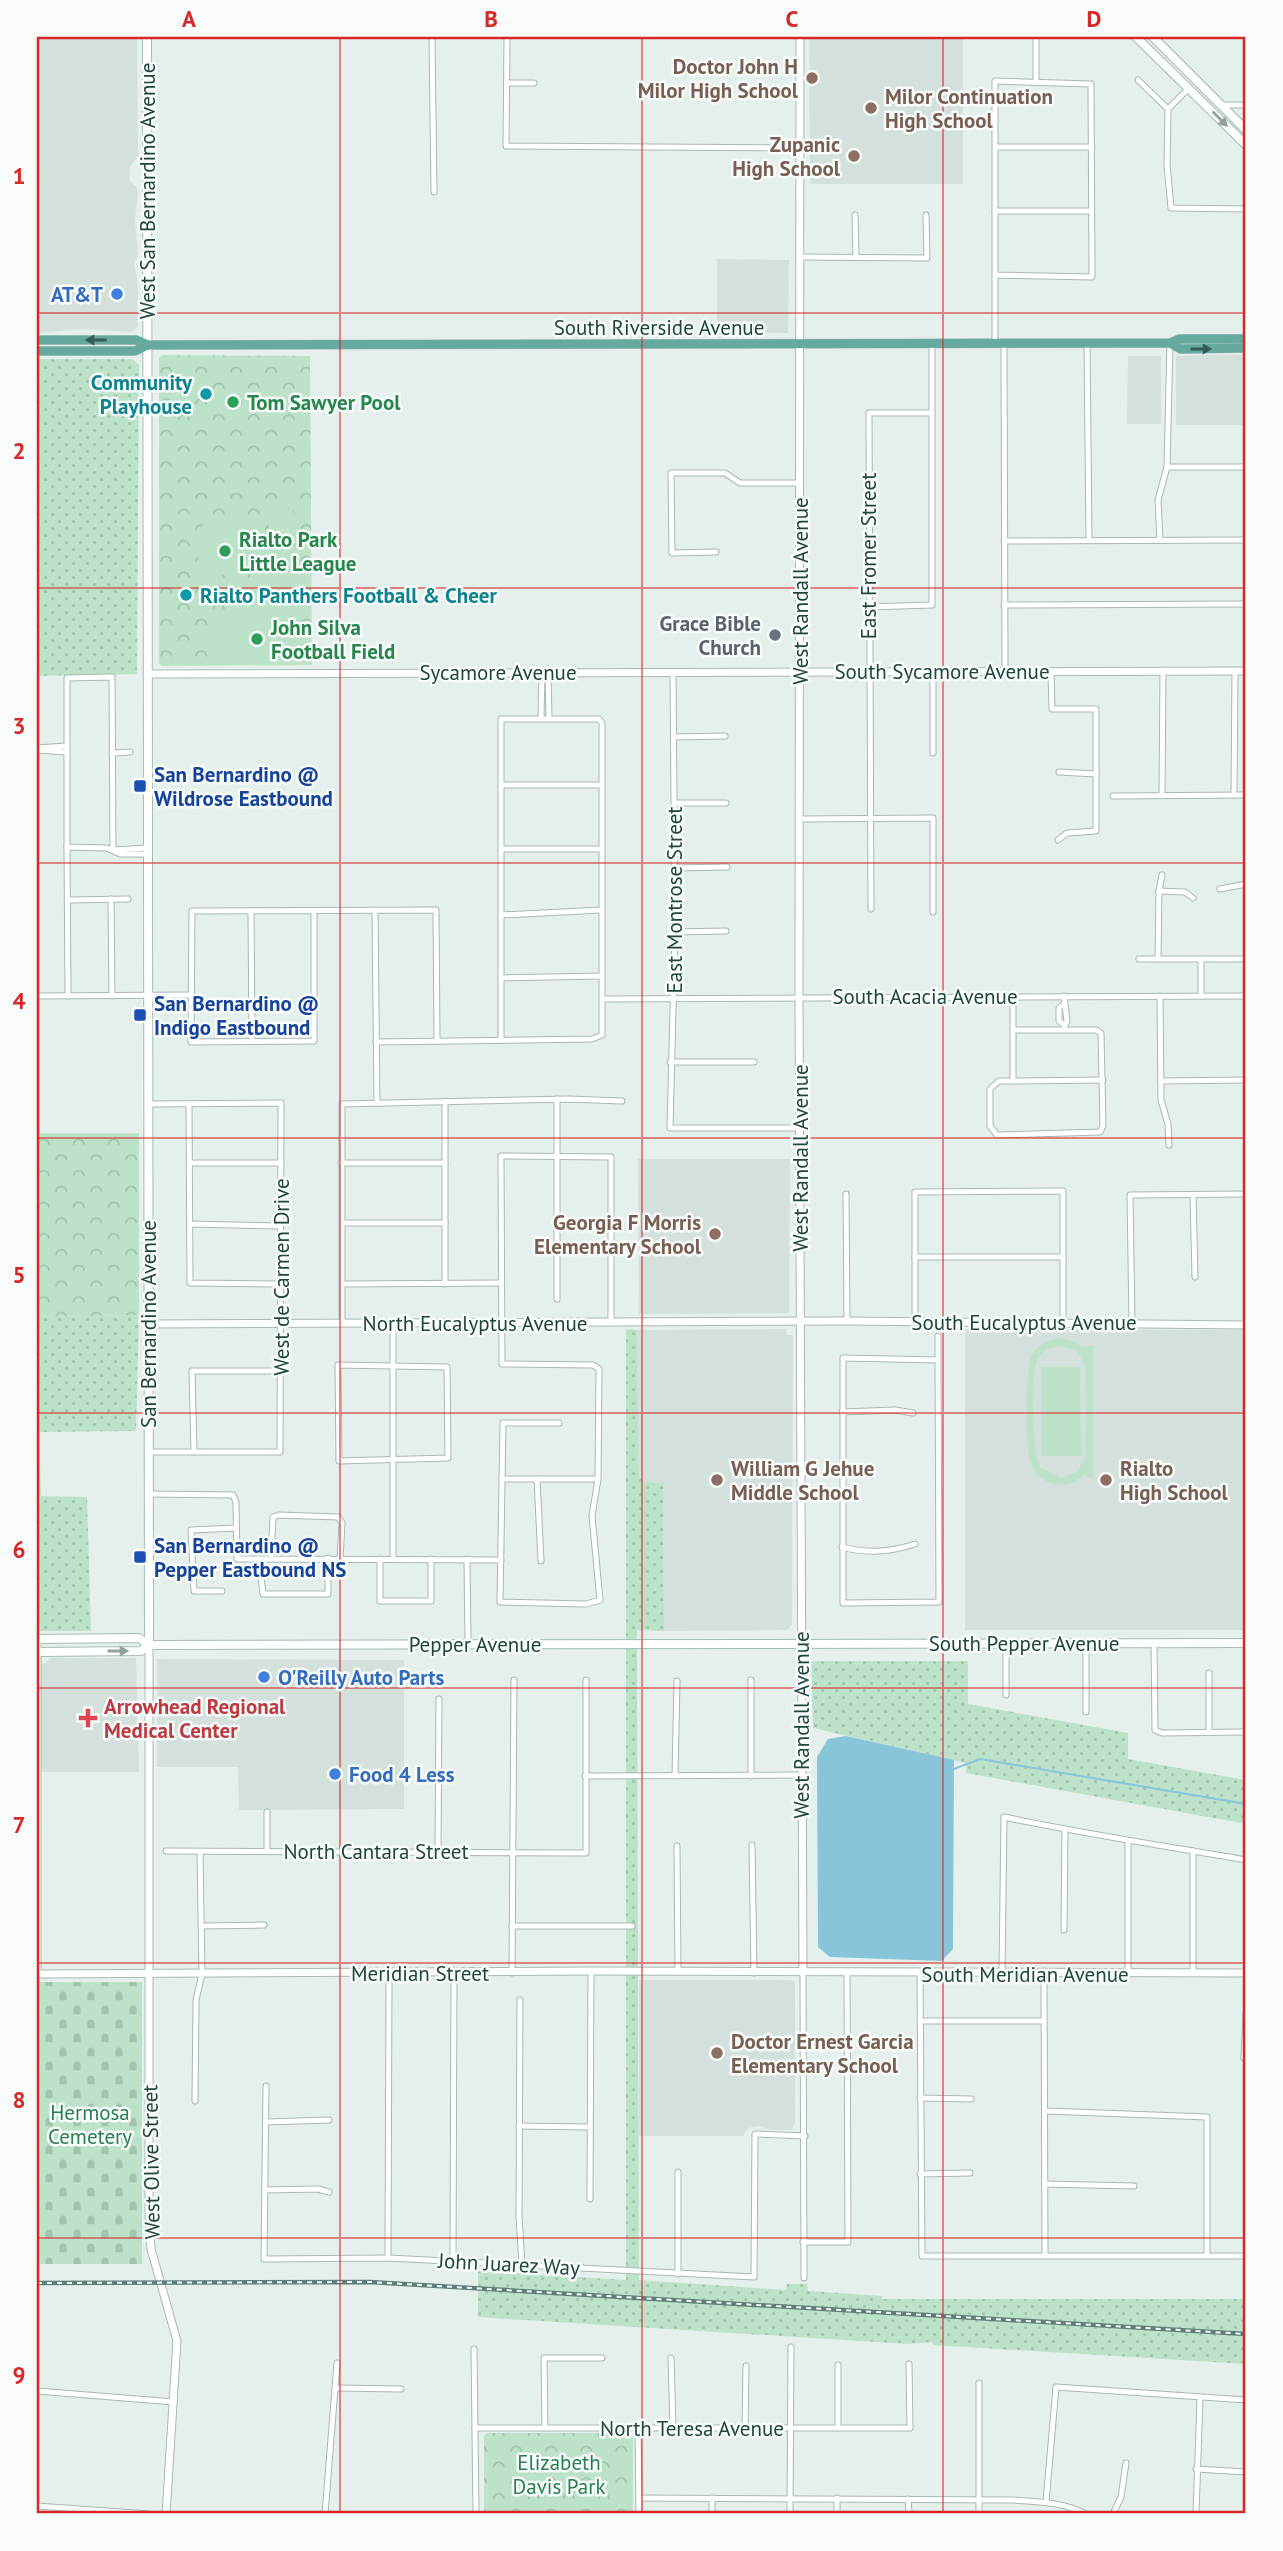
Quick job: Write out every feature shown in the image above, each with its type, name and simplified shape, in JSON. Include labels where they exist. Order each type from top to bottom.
[{"type":"main road","name":"West San Bernardino Avenue","points":[[147,37],[149,674]]},
{"type":"main road","points":[[1136,37],[1246,145]]},
{"type":"main road","points":[[1153,37],[1246,130]]},
{"type":"main road","name":"South Riverside Avenue","points":[[37,340],[136,340],[148,345],[1170,343],[1179,339],[1246,339]]},
{"type":"main road","name":"South Riverside Avenue","points":[[1170,343],[1181,349],[1246,348]]},
{"type":"main road","name":"South Riverside Avenue","points":[[37,351],[135,351],[148,345]]},
{"type":"main road","name":"San Bernardino Avenue","points":[[149,674],[149,1645]]},
{"type":"main road","name":"Pepper Avenue","points":[[37,1639],[139,1638],[149,1645],[802,1643]]},
{"type":"main road","name":"South Pepper Avenue","points":[[802,1643],[1246,1643]]},
{"type":"main road","name":"Pepper Avenue","points":[[37,1652],[141,1651],[149,1645]]},
{"type":"street","points":[[432,37],[433,192]]},
{"type":"street","points":[[507,37],[506,146],[799,148]]},
{"type":"street","name":"West Randall Avenue","points":[[800,37],[800,1775],[805,2136],[804,2278]]},
{"type":"street","points":[[1036,37],[1036,82]]},
{"type":"street","points":[[1138,80],[1168,109]]},
{"type":"street","points":[[995,275],[1092,277],[1091,84],[995,81],[995,275],[1004,541],[1004,671]]},
{"type":"street","points":[[507,83],[534,83]]},
{"type":"street","points":[[1189,88],[1168,109],[1167,165],[1171,208],[1246,209]]},
{"type":"street","points":[[1222,106],[1246,105]]},
{"type":"street","points":[[996,147],[1092,147]]},
{"type":"street","points":[[995,211],[1091,211]]},
{"type":"street","points":[[855,215],[856,257]]},
{"type":"street","points":[[799,257],[856,257],[873,260],[927,257],[926,215]]},
{"type":"street","points":[[1087,342],[1089,540]]},
{"type":"street","points":[[867,607],[932,605],[932,343]]},
{"type":"street","points":[[1160,540],[1158,500],[1167,467],[1170,343]]},
{"type":"street","name":"East Fromer Street","points":[[871,909],[867,607],[869,413],[931,413]]},
{"type":"street","points":[[1167,467],[1246,467]]},
{"type":"street","points":[[716,552],[672,553],[671,473],[725,473],[740,483],[800,483]]},
{"type":"street","points":[[1004,541],[1246,540]]},
{"type":"street","points":[[1004,605],[1246,604]]},
{"type":"street","points":[[1162,795],[1163,670]]},
{"type":"street","points":[[933,671],[933,753]]},
{"type":"street","points":[[1051,671],[1052,709],[1096,709],[1096,831],[1067,833],[1058,839]]},
{"type":"street","points":[[1234,795],[1235,671]]},
{"type":"street","name":"South Sycamore Avenue","points":[[637,672],[1246,671]]},
{"type":"street","points":[[545,672],[545,719]]},
{"type":"street","name":"Sycamore Avenue","points":[[149,674],[637,672]]},
{"type":"street","name":"East Montrose Street","points":[[673,672],[675,932],[670,1128],[800,1128]]},
{"type":"street","points":[[68,996],[67,678],[112,677],[114,850]]},
{"type":"street","points":[[376,1042],[593,1039],[602,1035],[602,785],[599,719],[501,719],[501,1040]]},
{"type":"street","points":[[674,737],[725,736]]},
{"type":"street","points":[[37,749],[66,749]]},
{"type":"street","points":[[112,753],[130,752]]},
{"type":"street","points":[[1059,772],[1096,774]]},
{"type":"street","points":[[503,785],[602,785]]},
{"type":"street","points":[[1113,796],[1246,795]]},
{"type":"street","points":[[675,803],[726,803]]},
{"type":"street","points":[[800,819],[933,818],[933,912]]},
{"type":"street","points":[[67,847],[148,851]]},
{"type":"street","points":[[502,849],[602,849]]},
{"type":"street","points":[[675,868],[727,867]]},
{"type":"street","points":[[1158,960],[1159,891],[1162,875]]},
{"type":"street","points":[[1220,889],[1246,884]]},
{"type":"street","points":[[1159,891],[1185,892],[1193,898]]},
{"type":"street","points":[[111,899],[112,996]]},
{"type":"street","points":[[68,900],[128,899]]},
{"type":"street","points":[[375,910],[377,1103]]},
{"type":"street","points":[[314,911],[314,1041],[191,1042],[192,911],[375,910],[436,910],[437,1041]]},
{"type":"street","points":[[501,915],[601,910]]},
{"type":"street","points":[[251,911],[252,1041]]},
{"type":"street","points":[[675,932],[726,932]]},
{"type":"street","points":[[1201,959],[1201,996]]},
{"type":"street","points":[[1139,960],[1246,959]]},
{"type":"street","points":[[501,978],[602,976]]},
{"type":"street","points":[[37,996],[192,995]]},
{"type":"street","points":[[1063,1027],[1067,1021],[1064,996]]},
{"type":"street","points":[[1160,996],[1161,1081],[1169,1146]]},
{"type":"street","name":"South Acacia Avenue","points":[[603,999],[1246,996]]},
{"type":"street","points":[[1063,1005],[1059,1008],[1059,1021],[1063,1027]]},
{"type":"street","points":[[1013,1006],[1013,1082]]},
{"type":"street","points":[[1059,1014],[1067,1014]]},
{"type":"street","points":[[1013,1030],[1063,1027],[1101,1033],[1103,1080],[1103,1126],[1100,1132],[997,1135],[990,1126],[990,1089],[999,1081],[1103,1080]]},
{"type":"street","points":[[670,1062],[754,1062]]},
{"type":"street","points":[[1161,1081],[1246,1080]]},
{"type":"street","points":[[342,1323],[342,1104],[557,1099],[622,1101]]},
{"type":"street","points":[[557,1099],[557,1299]]},
{"type":"street","points":[[445,1101],[445,1284]]},
{"type":"street","name":"West de Carmen Drive","points":[[189,1104],[281,1103],[280,1452],[194,1452]]},
{"type":"street","points":[[148,1104],[189,1104],[190,1283],[281,1283]]},
{"type":"street","points":[[559,1423],[503,1423],[500,1602],[586,1604],[600,1600],[593,1516],[598,1479],[599,1369],[593,1364],[502,1364],[501,1156],[611,1157],[611,1322]]},
{"type":"street","points":[[190,1163],[281,1163]]},
{"type":"street","points":[[341,1163],[445,1163]]},
{"type":"street","points":[[915,1322],[915,1192],[1063,1191],[1063,1322]]},
{"type":"street","points":[[846,1194],[847,1321]]},
{"type":"street","points":[[1132,1322],[1129,1195],[1246,1194]]},
{"type":"street","points":[[1193,1195],[1195,1277]]},
{"type":"street","points":[[342,1223],[445,1223]]},
{"type":"street","points":[[190,1224],[281,1226]]},
{"type":"street","points":[[915,1256],[1063,1257]]},
{"type":"street","points":[[343,1284],[501,1283]]},
{"type":"street","name":"North Eucalyptus Avenue","points":[[148,1324],[801,1322]]},
{"type":"street","name":"South Eucalyptus Avenue","points":[[801,1322],[1132,1322],[1246,1325]]},
{"type":"street","points":[[393,1323],[393,1559]]},
{"type":"street","points":[[938,1336],[939,1602],[842,1603],[843,1358],[938,1360]]},
{"type":"street","points":[[338,1365],[442,1365],[449,1372],[448,1458],[393,1460],[339,1461],[338,1365]]},
{"type":"street","points":[[148,1452],[194,1452],[192,1371],[280,1371]]},
{"type":"street","points":[[842,1412],[895,1410],[914,1413]]},
{"type":"street","points":[[502,1479],[598,1479]]},
{"type":"street","points":[[537,1479],[541,1561]]},
{"type":"street","points":[[802,1493],[842,1493]]},
{"type":"street","points":[[149,1494],[233,1495],[236,1502],[237,1559],[501,1560]]},
{"type":"street","points":[[271,1558],[273,1517],[279,1515],[338,1517],[342,1523],[340,1558]]},
{"type":"street","points":[[222,1591],[194,1591],[191,1530],[236,1528]]},
{"type":"street","points":[[842,1546],[872,1552],[897,1550],[915,1544]]},
{"type":"street","points":[[259,1559],[263,1594],[328,1594],[328,1558]]},
{"type":"street","points":[[380,1559],[380,1601],[431,1601],[431,1559]]},
{"type":"street","points":[[467,1559],[468,1644]]},
{"type":"street","points":[[37,1639],[37,1974]]},
{"type":"street","points":[[1006,1642],[1006,1695]]},
{"type":"street","points":[[1154,1643],[1155,1730],[1162,1733],[1246,1732]]},
{"type":"street","points":[[1086,1644],[1086,1712]]},
{"type":"street","name":"San Bernardino Avenue","points":[[149,1645],[149,1974]]},
{"type":"street","points":[[1209,1673],[1209,1732]]},
{"type":"street","points":[[512,1973],[514,1680]]},
{"type":"street","points":[[586,1680],[585,1776],[800,1775]]},
{"type":"street","points":[[751,1680],[751,1776]]},
{"type":"street","points":[[676,1776],[677,1681]]},
{"type":"street","points":[[438,1850],[439,1699]]},
{"type":"street","name":"North Cantara Street","points":[[166,1851],[438,1850],[586,1853],[585,1776]]},
{"type":"street","points":[[267,1812],[267,1851]]},
{"type":"street","points":[[1002,1971],[1004,1817],[1128,1843],[1150,1843],[1246,1860]]},
{"type":"street","points":[[1064,1930],[1065,1830]]},
{"type":"street","points":[[1128,1843],[1128,1974]]},
{"type":"street","points":[[752,1845],[754,1973]]},
{"type":"street","points":[[677,1846],[678,1972]]},
{"type":"street","points":[[1193,1851],[1193,1973]]},
{"type":"street","points":[[195,2101],[196,2000],[202,1974],[201,1852]]},
{"type":"street","points":[[201,1926],[264,1925]]},
{"type":"street","points":[[512,1926],[632,1926]]},
{"type":"street","points":[[590,2199],[588,2127],[591,1971]]},
{"type":"street","name":"Meridian Street","points":[[37,1974],[591,1971],[803,1973]]},
{"type":"street","points":[[1044,1971],[1042,2021],[1046,2111],[1045,2255]]},
{"type":"street","points":[[388,2258],[389,1973]]},
{"type":"street","points":[[453,2261],[454,1973]]},
{"type":"street","name":"South Meridian Avenue","points":[[803,1973],[1246,1973]]},
{"type":"street","points":[[803,2242],[848,2242],[847,1973]]},
{"type":"street","name":"West Olive Street","points":[[149,1974],[150,2237],[176,2333],[166,2514]]},
{"type":"street","points":[[920,1974],[922,2256],[1246,2256]]},
{"type":"street","points":[[520,2000],[522,2264]]},
{"type":"street","points":[[1244,2058],[1246,2013]]},
{"type":"street","points":[[920,2021],[1042,2021]]},
{"type":"street","points":[[266,2086],[265,2190],[318,2189],[329,2192]]},
{"type":"street","points":[[920,2098],[971,2099]]},
{"type":"street","points":[[1046,2111],[1207,2117],[1207,2254]]},
{"type":"street","points":[[266,2122],[329,2120]]},
{"type":"street","points":[[519,2126],[588,2127]]},
{"type":"street","name":"John Juarez Way","points":[[265,2190],[264,2259],[388,2258],[754,2277],[755,2134],[805,2136]]},
{"type":"street","points":[[678,2172],[678,2274]]},
{"type":"street","points":[[920,2174],[970,2173]]},
{"type":"street","points":[[1045,2184],[1134,2186]]},
{"type":"street","points":[[790,2514],[791,2347]]},
{"type":"street","points":[[474,2349],[476,2514]]},
{"type":"street","points":[[545,2428],[544,2358],[602,2358]]},
{"type":"street","points":[[671,2358],[673,2428]]},
{"type":"street","points":[[325,2514],[337,2363]]},
{"type":"street","name":"North Teresa Avenue","points":[[475,2428],[910,2428],[909,2364]]},
{"type":"street","points":[[838,2365],[838,2428]]},
{"type":"street","points":[[746,2366],[746,2428]]},
{"type":"street","points":[[979,2383],[979,2514]]},
{"type":"street","points":[[1046,2502],[1056,2387],[1246,2400]]},
{"type":"street","points":[[335,2388],[401,2389]]},
{"type":"street","points":[[37,2391],[174,2402]]},
{"type":"street","points":[[1196,2514],[1200,2398]]},
{"type":"street","points":[[638,2428],[639,2514]]},
{"type":"street","points":[[1113,2514],[1121,2497],[1126,2463]]},
{"type":"street","points":[[1196,2469],[1246,2472]]},
{"type":"street","points":[[639,2498],[791,2497],[1046,2502],[1075,2508],[1086,2514]]},
{"type":"street","points":[[712,2498],[712,2514]]},
{"type":"street","points":[[837,2498],[837,2514]]},
{"type":"street","points":[[908,2499],[908,2514]]},
{"type":"street","points":[[37,2506],[150,2514]]},
{"type":"shaded area","points":[[37,37],[137,37],[138,156],[130,166],[130,182],[136,186],[138,193],[135,220],[138,257],[134,262],[138,286],[138,327],[131,332],[81,329],[37,333]]},
{"type":"shaded area","points":[[809,37],[963,37],[963,184],[810,184]]},
{"type":"shaded area","points":[[717,259],[789,260],[788,333],[717,333]]},
{"type":"shaded area","points":[[1246,355],[1246,425],[1176,425],[1176,356]]},
{"type":"shaded area","points":[[1128,356],[1161,356],[1161,424],[1127,424]]},
{"type":"shaded area","name":"Georgia F Morris Elementary School","points":[[638,1159],[790,1159],[789,1313],[639,1314]]},
{"type":"shaded area","name":"William G Jehue Middle School","points":[[786,1329],[787,1335],[793,1335],[792,1625],[787,1630],[664,1631],[663,1483],[645,1482],[639,1476],[637,1330]]},
{"type":"shaded area","name":"Rialto High School","points":[[965,1329],[1246,1330],[1246,1630],[965,1630]]},
{"type":"shaded area","name":"Arrowhead Regional Medical Center","points":[[50,1658],[136,1658],[139,1772],[37,1772],[37,1664],[46,1663]]},
{"type":"shaded area","points":[[157,1659],[404,1660],[404,1809],[239,1810],[238,1767],[157,1767]]},
{"type":"shaded area","name":"Doctor Ernest Garcia Elementary School","points":[[639,1980],[792,1980],[795,1983],[795,2123],[791,2130],[771,2130],[758,2126],[748,2128],[743,2136],[639,2136]]},
{"type":"green space","points":[[162,355],[310,356],[312,665],[162,666],[159,663],[159,358]]},
{"type":"green space","points":[[37,359],[132,359],[139,365],[137,674],[37,676]]},
{"type":"green space","points":[[275,509],[292,509],[294,513],[289,538],[276,534],[269,525],[267,516]]},
{"type":"green space","name":"Rialto Park Little League","points":[[207,521],[236,521],[256,526],[252,547],[241,563],[225,575],[204,579],[198,556],[199,530]]},
{"type":"green space","points":[[299,555],[297,609],[293,612],[244,613],[246,593],[253,575],[258,568],[274,558]]},
{"type":"green space","name":"John Silva Football Field","points":[[301,618],[301,659],[213,661],[212,619]]},
{"type":"green space","points":[[37,1133],[139,1133],[139,1315],[37,1317]]},
{"type":"green space","points":[[139,1315],[136,1431],[39,1432],[41,1496],[87,1497],[91,1631],[37,1631],[37,1317]]},
{"type":"green space","points":[[626,1329],[637,1330],[639,1476],[645,1482],[663,1483],[664,1631],[637,1630],[639,2280],[786,2290],[787,2284],[807,2284],[808,2291],[882,2296],[882,2299],[1246,2299],[1246,2364],[933,2345],[933,2342],[908,2344],[478,2317],[478,2271],[626,2280]]},
{"type":"green space","points":[[1057,1339],[1075,1342],[1086,1350],[1086,1346],[1093,1346],[1093,1477],[1086,1477],[1086,1473],[1065,1484],[1045,1481],[1034,1470],[1029,1457],[1027,1427],[1030,1361],[1033,1353],[1045,1342]],"holes":[[[1057,1346],[1076,1350],[1086,1367],[1086,1456],[1077,1472],[1061,1478],[1041,1468],[1038,1460],[1033,1417],[1034,1372],[1038,1359],[1047,1350]]]},
{"type":"green space","points":[[1041,1367],[1080,1367],[1081,1456],[1041,1456]]},
{"type":"green space","points":[[811,1661],[968,1661],[968,1704],[1128,1733],[1128,1759],[1246,1780],[1246,1824],[966,1773],[966,1763],[813,1728]]},
{"type":"green space","name":"Hermosa Cemetery","points":[[37,1982],[142,1982],[142,2264],[37,2264]]},
{"type":"green space","name":"Elizabeth Davis Park","points":[[487,2433],[629,2433],[633,2437],[633,2514],[484,2514],[484,2436]]},
{"type":"water","points":[[846,1736],[954,1760],[953,1949],[942,1961],[830,1957],[818,1947],[817,1757],[828,1739]]},
{"type":"waterway","points":[[954,1769],[980,1759],[1246,1804]]},
{"type":"railway","points":[[37,2283],[370,2282],[1246,2334]]},
{"type":"place","name":"Doctor John H Milor High School","points":[[812,78]]},
{"type":"place","name":"Milor Continuation High School","points":[[871,108]]},
{"type":"place","name":"Zupanic High School","points":[[854,156]]},
{"type":"place","name":"AT&T","points":[[117,294]]},
{"type":"place","name":"Community Playhouse","points":[[206,394]]},
{"type":"place","name":"Tom Sawyer Pool","points":[[233,402]]},
{"type":"place","name":"Rialto Park Little League","points":[[225,551]]},
{"type":"place","name":"Rialto Panthers Football & Cheer","points":[[186,595]]},
{"type":"place","name":"Grace Bible Church","points":[[775,635]]},
{"type":"place","name":"John Silva Football Field","points":[[257,639]]},
{"type":"place","name":"San Bernardino @ Wildrose Eastbound","points":[[140,786]]},
{"type":"place","name":"San Bernardino @ Indigo Eastbound","points":[[140,1015]]},
{"type":"place","name":"Georgia F Morris Elementary School","points":[[715,1234]]},
{"type":"place","name":"William G Jehue Middle School","points":[[717,1480]]},
{"type":"place","name":"Rialto High School","points":[[1106,1480]]},
{"type":"place","name":"San Bernardino @ Pepper Eastbound NS","points":[[140,1557]]},
{"type":"place","name":"O'Reilly Auto Parts","points":[[264,1677]]},
{"type":"place","name":"Arrowhead Regional Medical Center","points":[[88,1718]]},
{"type":"place","name":"Food 4 Less","points":[[335,1774]]},
{"type":"place","name":"Doctor Ernest Garcia Elementary School","points":[[717,2053]]}]
